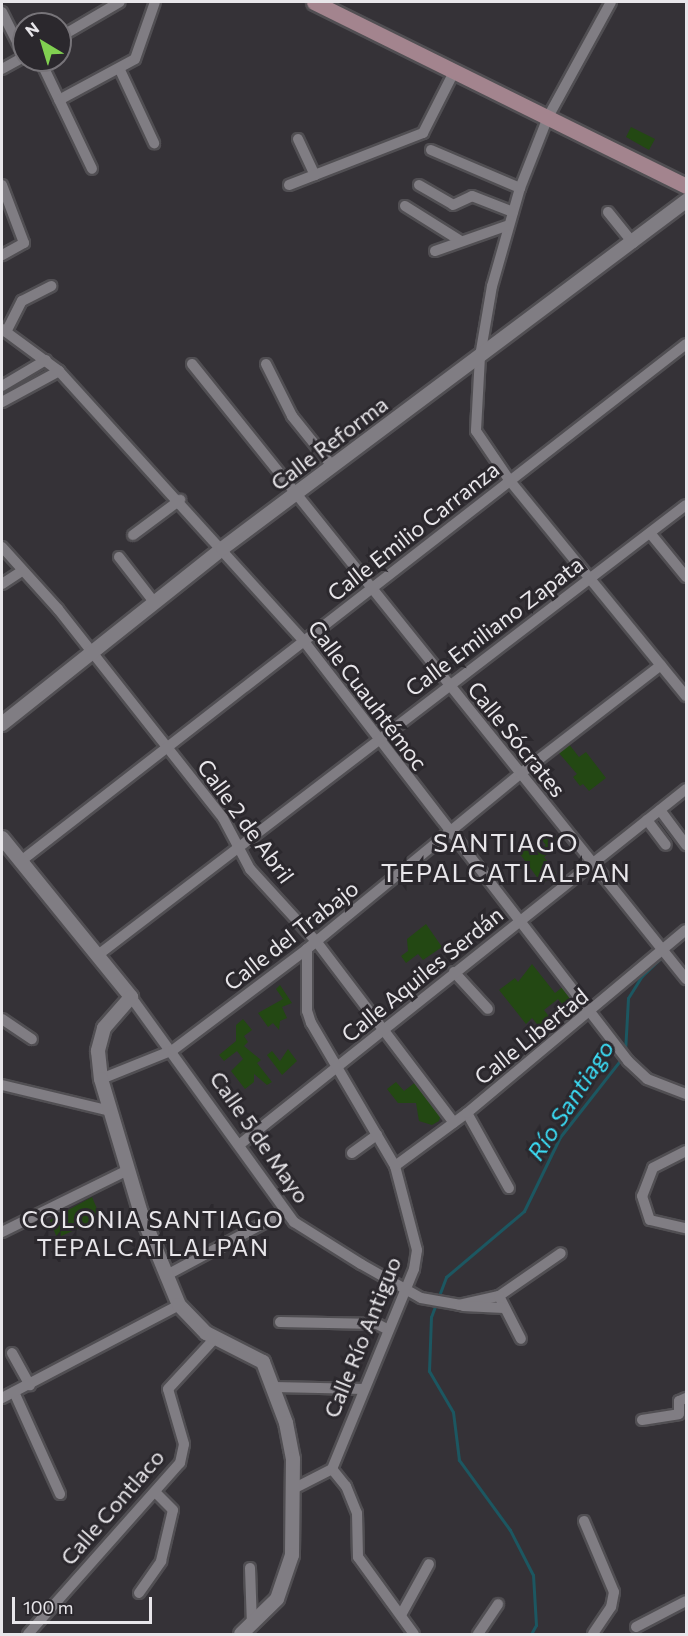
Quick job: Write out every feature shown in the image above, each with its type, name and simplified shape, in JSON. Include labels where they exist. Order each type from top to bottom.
[{"type":"main road","points":[[314,2],[685,182]]},
{"type":"street","points":[[72,29],[120,2]]},
{"type":"street","points":[[58,100],[120,70],[140,52],[155,2]]},
{"type":"street","points":[[611,2],[548,117],[520,188],[509,225],[480,356],[476,431],[510,481],[687,696]]},
{"type":"street","points":[[2,12],[12,32]]},
{"type":"street","points":[[120,70],[153,143]]},
{"type":"street","points":[[290,185],[423,133],[455,70]]},
{"type":"street","points":[[46,72],[92,169]]},
{"type":"street","points":[[298,138],[315,175]]},
{"type":"street","points":[[431,150],[520,188]]},
{"type":"street","points":[[2,185],[24,243],[2,255]]},
{"type":"street","points":[[419,185],[453,205],[472,196],[513,212]]},
{"type":"street","name":"Calle Reforma","points":[[2,724],[223,548],[687,201]]},
{"type":"street","points":[[405,206],[459,240]]},
{"type":"street","points":[[608,212],[633,243]]},
{"type":"street","points":[[435,251],[459,240],[509,225]]},
{"type":"street","points":[[4,330],[22,301],[51,286]]},
{"type":"street","name":"Calle Cuauhtémoc","points":[[4,330],[59,371],[180,500],[303,640],[449,834],[628,1061],[647,1079],[687,1094]]},
{"type":"street","name":"Calle Emilio Carranza","points":[[21,861],[687,344]]},
{"type":"street","points":[[2,386],[46,360]]},
{"type":"street","name":"Calle Sócrates","points":[[192,364],[298,493],[591,863],[687,979]]},
{"type":"street","points":[[266,364],[292,416],[332,466]]},
{"type":"street","points":[[2,402],[59,371]]},
{"type":"street","points":[[133,535],[180,500]]},
{"type":"street","name":"Calle Emiliano Zapata","points":[[98,955],[448,684],[590,580],[650,532],[685,510]]},
{"type":"street","points":[[650,532],[687,577]]},
{"type":"street","name":"Calle 2 de Abril","points":[[2,547],[91,651],[240,844],[250,868],[383,1031],[454,1123]]},
{"type":"street","points":[[119,557],[154,602]]},
{"type":"street","points":[[2,584],[22,571]]},
{"type":"street","name":"Calle del Trabajo","points":[[101,1079],[172,1050],[312,945],[520,774],[661,665]]},
{"type":"street","name":"Calle Aquiles Serdán","points":[[239,1145],[339,1069],[454,972],[687,789]]},
{"type":"street","points":[[660,810],[687,845]]},
{"type":"street","points":[[647,820],[666,845]]},
{"type":"street","name":"Calle 5 de Mayo","points":[[2,838],[172,1050],[285,1212],[306,1231],[421,1298],[442,1305],[459,1305],[499,1296],[561,1253]]},
{"type":"street","name":"Calle Libertad","points":[[395,1167],[467,1113],[687,930]]},
{"type":"street","name":"Calle Río Antiguo","points":[[312,945],[307,1011],[395,1167],[417,1250],[406,1289],[387,1329],[332,1469]]},
{"type":"street","points":[[454,972],[488,1009]]},
{"type":"street","points":[[131,998],[115,1013],[100,1038],[101,1079],[126,1171],[165,1276],[179,1305],[195,1325],[215,1338],[263,1362],[274,1387],[290,1439],[293,1489],[286,1580],[269,1611],[241,1635]]},
{"type":"street","points":[[2,1019],[32,1039]]},
{"type":"street","points":[[2,1085],[110,1111]]},
{"type":"street","points":[[467,1113],[509,1188]]},
{"type":"street","points":[[352,1153],[377,1135]]},
{"type":"street","points":[[687,1152],[653,1168],[642,1196],[650,1220],[687,1228]]},
{"type":"street","points":[[2,1232],[126,1171]]},
{"type":"street","points":[[165,1276],[285,1212]]},
{"type":"street","points":[[499,1296],[521,1339]]},
{"type":"street","points":[[2,1398],[179,1305]]},
{"type":"street","points":[[459,1305],[504,1308]]},
{"type":"street","points":[[280,1322],[387,1329]]},
{"type":"street","name":"Calle Contlaco","points":[[28,1635],[180,1463],[184,1444],[168,1389],[215,1338]]},
{"type":"street","points":[[12,1353],[30,1385]]},
{"type":"street","points":[[274,1387],[364,1389]]},
{"type":"street","points":[[14,1392],[60,1494]]},
{"type":"street","points":[[642,1420],[679,1414],[679,1401],[687,1398]]},
{"type":"street","points":[[293,1489],[332,1469],[355,1506],[358,1557],[414,1635]]},
{"type":"street","points":[[139,1593],[161,1561],[172,1510],[155,1492]]},
{"type":"street","points":[[584,1521],[614,1592],[611,1607],[593,1635]]},
{"type":"street","points":[[401,1615],[429,1564]]},
{"type":"street","points":[[250,1568],[252,1624]]},
{"type":"street","points":[[636,1627],[687,1601]]},
{"type":"street","points":[[478,1635],[498,1605]]},
{"type":"green space","points":[[631,127],[655,139],[649,150],[626,137]]},
{"type":"green space","points":[[568,743],[579,757],[586,752],[606,778],[589,791],[583,784],[580,786],[573,777],[577,774],[558,752]]},
{"type":"green space","points":[[552,833],[561,844],[544,857],[556,873],[542,884],[520,854],[533,843],[539,851],[546,845],[542,840]]},
{"type":"green space","points":[[426,924],[442,947],[423,960],[418,954],[406,963],[401,956],[408,951],[407,939]]},
{"type":"green space","points":[[532,964],[555,993],[564,986],[577,1002],[567,1010],[558,999],[544,1010],[557,1027],[546,1035],[532,1018],[526,1024],[499,990],[515,978],[518,982]]},
{"type":"green space","points":[[280,985],[292,1003],[282,1007],[287,1018],[280,1021],[279,1030],[273,1023],[268,1027],[258,1013],[283,999],[276,989]]},
{"type":"green space","points":[[243,1019],[252,1030],[244,1036],[248,1042],[244,1046],[261,1060],[257,1063],[272,1082],[267,1085],[254,1074],[254,1082],[245,1089],[231,1071],[243,1059],[237,1051],[224,1061],[219,1055],[236,1041],[236,1025]]},
{"type":"green space","points":[[288,1049],[297,1061],[282,1075],[267,1055],[272,1051],[280,1061]]},
{"type":"green space","points":[[417,1081],[441,1113],[439,1121],[432,1125],[419,1121],[416,1103],[398,1103],[387,1089],[396,1082],[404,1091]]},
{"type":"green space","points":[[92,1197],[101,1218],[57,1238],[50,1220]]},
{"type":"waterway","name":"Río Santiago","points":[[625,1052],[628,998],[642,976],[663,956]]},
{"type":"waterway","name":"Río Santiago","points":[[531,1634],[536,1625],[533,1575],[510,1530],[459,1460],[453,1412],[429,1371],[431,1317],[446,1277],[524,1211],[560,1137],[622,1058]]},
{"type":"district","name":"SANTIAGO TEPALCATLALPAN","points":[[506,857]]},
{"type":"district","name":"COLONIA SANTIAGO TEPALCATLALPAN","points":[[153,1233]]}]
